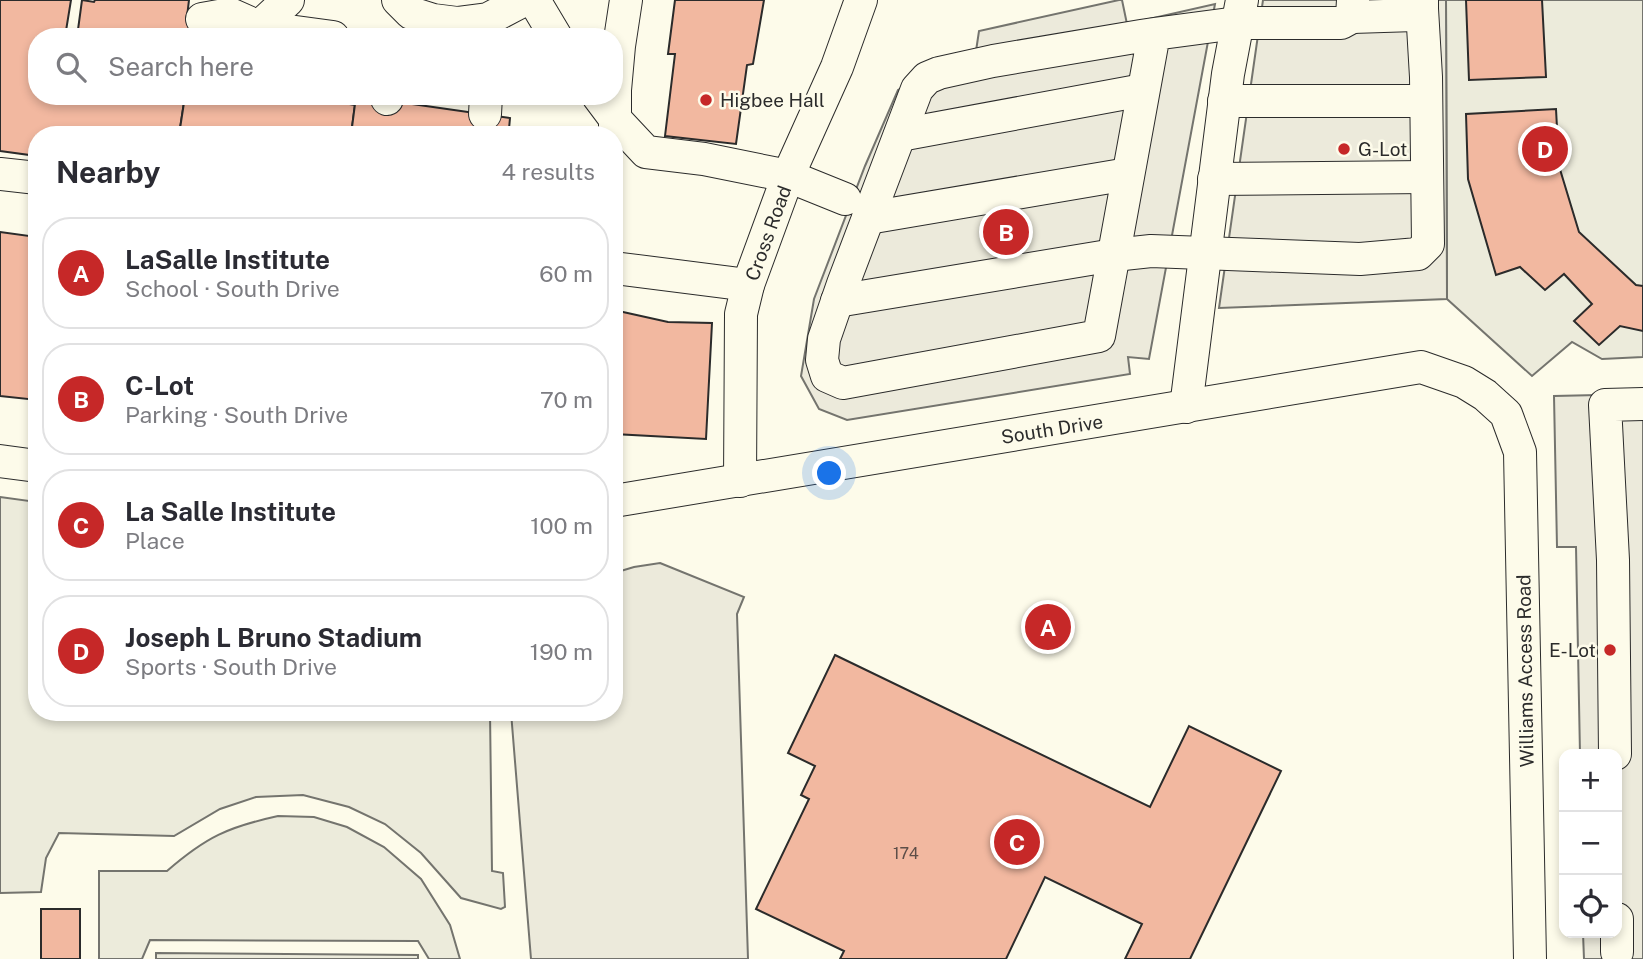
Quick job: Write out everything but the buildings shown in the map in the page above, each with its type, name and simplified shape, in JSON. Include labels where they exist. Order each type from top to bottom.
[{"type":"street","points":[[239,22],[288,0]]},
{"type":"street","points":[[398,0],[411,13],[433,20],[457,23],[515,12],[541,28]]},
{"type":"street","name":"Cross Road","points":[[740,481],[741,314],[748,285],[788,176],[837,67],[861,0]]},
{"type":"street","points":[[616,4],[616,28]]},
{"type":"street","points":[[1154,34],[1099,336],[843,383],[827,376],[822,360],[824,339],[837,301],[856,208],[900,135],[917,89],[927,78],[993,61],[1154,34],[1239,11],[1341,23],[1353,8],[1415,15],[1422,4]]},
{"type":"street","points":[[837,301],[1151,251],[1360,259],[1418,254],[1428,244],[1422,4]]},
{"type":"street","points":[[1186,407],[1224,101],[1239,11]]},
{"type":"street","points":[[239,22],[277,28]]},
{"type":"street","points":[[900,135],[1143,90]]},
{"type":"street","points":[[1224,101],[1426,101]]},
{"type":"street","points":[[623,130],[646,152],[704,159],[788,176],[856,208],[1128,174]]},
{"type":"street","points":[[0,174],[28,177]]},
{"type":"street","points":[[1214,179],[1427,177]]},
{"type":"street","points":[[623,269],[748,285]]},
{"type":"street","name":"South Drive","points":[[623,500],[1421,366],[1464,382],[1485,395]]},
{"type":"street","name":"Williams Access Road","points":[[1485,395],[1506,414],[1520,452],[1531,959]]},
{"type":"street","points":[[1615,749],[1613,560],[1605,405],[1643,404]]},
{"type":"street","points":[[0,461],[28,465]]},
{"type":"street","points":[[1622,919],[1643,918]]},
{"type":"street","points":[[1617,938],[1617,952]]},
{"type":"shaded area","points":[[1122,0],[1127,24],[1215,4],[1149,359],[1128,357],[1130,374],[847,420],[819,409],[801,376],[814,299],[865,166],[898,90],[976,51],[979,31]]},
{"type":"shaded area","name":"G-Lot","points":[[1263,0],[1446,0],[1447,299],[1219,308]]},
{"type":"shaded area","points":[[1446,0],[1643,0],[1643,357],[1602,359],[1572,342],[1532,376],[1447,299]]},
{"type":"shaded area","name":"E-Lot","points":[[1643,394],[1643,959],[1584,959],[1583,938],[1622,938],[1622,749],[1580,749],[1576,547],[1557,547],[1554,396]]},
{"type":"shaded area","points":[[0,497],[28,501],[28,721],[490,721],[492,871],[503,873],[505,907],[501,909],[461,898],[421,853],[385,824],[349,807],[303,795],[256,797],[220,809],[174,836],[59,833],[46,858],[41,892],[0,893]]},
{"type":"shaded area","points":[[660,563],[744,597],[737,614],[748,959],[531,959],[512,721],[623,721],[623,570]]},
{"type":"shaded area","points":[[278,816],[314,817],[347,827],[384,847],[421,879],[450,925],[460,959],[429,959],[418,941],[150,940],[142,959],[99,959],[99,871],[167,871],[218,835],[245,824]]},
{"type":"shaded area","points":[[156,953],[418,955],[418,959],[156,959]]},
{"type":"place","name":"Higbee Hall","points":[[706,100]]},
{"type":"place","name":"G-Lot","points":[[1344,149]]},
{"type":"place","name":"Joseph L Bruno Stadium","points":[[1545,149]]},
{"type":"place","name":"C-Lot","points":[[1006,232]]},
{"type":"place","name":"LaSalle Institute","points":[[1048,627]]},
{"type":"place","name":"E-Lot","points":[[1610,650]]},
{"type":"place","name":"La Salle Institute","points":[[1017,842]]}]
